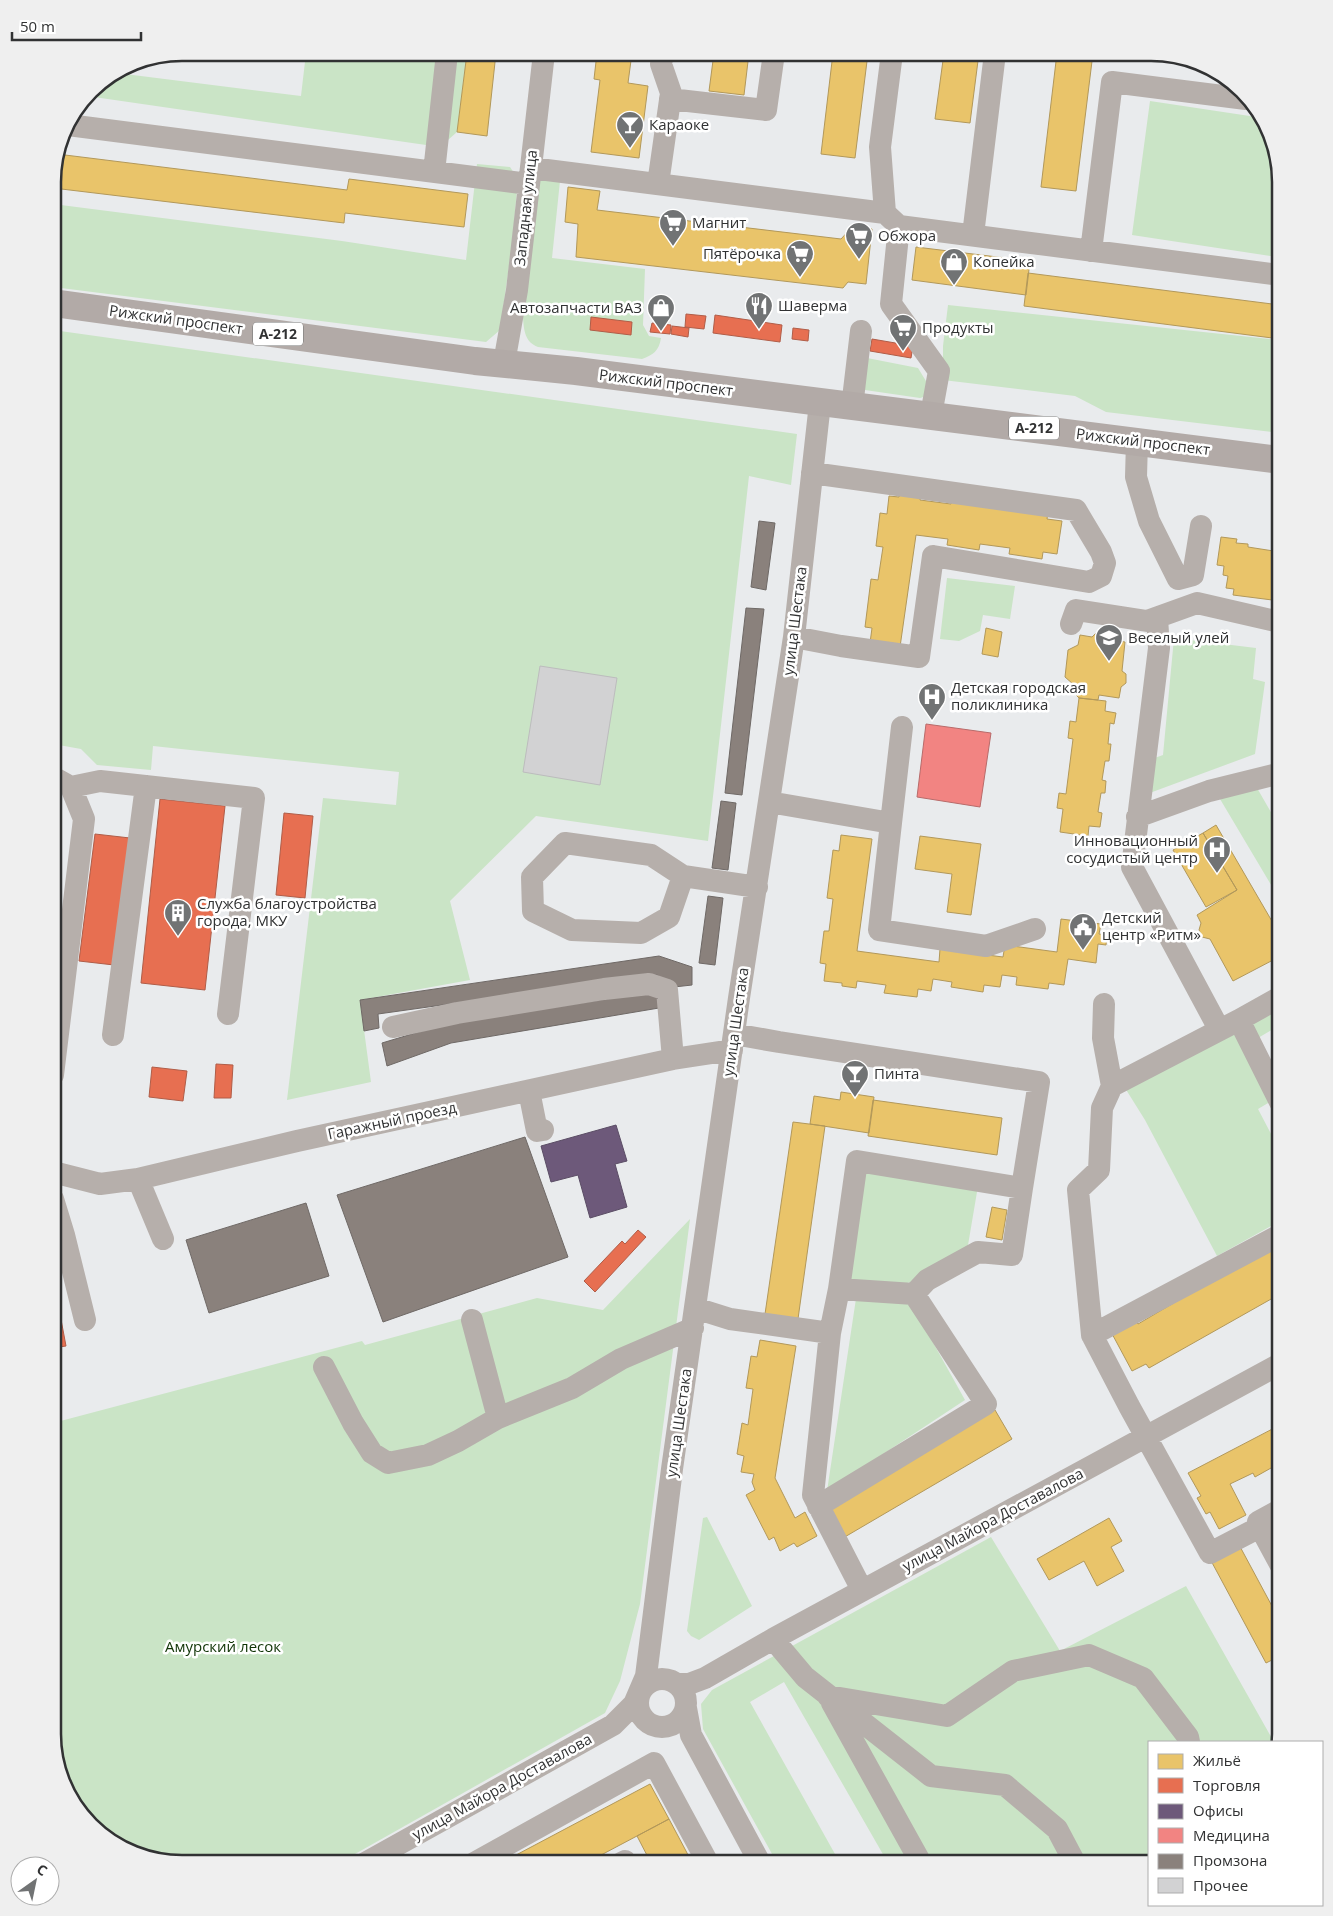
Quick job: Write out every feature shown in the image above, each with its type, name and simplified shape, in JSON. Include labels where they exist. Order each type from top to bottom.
[{"type":"highway","name":"Рижский проспект","points":[[62,304],[504,363],[1272,459]]},
{"type":"street","points":[[434,172],[447,62]]},
{"type":"street","name":"Западная улица","points":[[504,363],[517,290],[543,62]]},
{"type":"street","points":[[658,184],[671,93],[661,62]]},
{"type":"street","points":[[670,99],[766,110],[773,62]]},
{"type":"street","points":[[891,62],[880,147],[892,220],[891,304],[938,371],[931,415]]},
{"type":"street","points":[[973,235],[994,62]]},
{"type":"street","points":[[1091,250],[1112,82],[1239,99]]},
{"type":"street","points":[[76,126],[434,172],[658,184],[892,220],[973,235],[1272,274]]},
{"type":"street","points":[[852,407],[861,331]]},
{"type":"street","name":"улица Шестака","points":[[640,1694],[646,1676],[672,1469],[733,1042],[794,637],[820,403]]},
{"type":"street","points":[[1137,441],[1136,476],[1146,512],[1178,579],[1193,575],[1201,526]]},
{"type":"street","points":[[794,637],[840,646],[919,657],[933,556],[1089,582],[1101,576],[1105,563],[1101,552],[1076,510],[812,473]]},
{"type":"street","points":[[1071,624],[1076,610],[1147,622],[1198,603],[1272,620]]},
{"type":"street","points":[[1157,618],[1158,648],[1132,867],[1219,1029]]},
{"type":"street","points":[[902,727],[879,930],[986,946],[1035,929]]},
{"type":"street","points":[[1138,817],[1209,790],[1272,776]]},
{"type":"street","points":[[61,1005],[84,819],[62,782],[100,781],[254,798],[228,1014]]},
{"type":"street","points":[[113,1035],[146,786]]},
{"type":"street","points":[[769,802],[891,823]]},
{"type":"street","points":[[683,876],[669,917],[641,933],[572,930],[533,911],[532,877],[566,843],[651,855],[683,876],[757,887]]},
{"type":"street","points":[[393,1027],[457,1013],[604,989],[648,984],[668,990],[673,1058]]},
{"type":"street","points":[[1112,1086],[1272,1001]]},
{"type":"street","points":[[1104,1004],[1103,1038],[1112,1086],[1102,1108],[1099,1170],[1078,1190],[1092,1335],[1210,1554],[1260,1527]]},
{"type":"street","points":[[1239,1020],[1272,1086]]},
{"type":"street","name":"Гаражный проезд","points":[[61,1174],[100,1184],[138,1178],[384,1122],[529,1092],[733,1042],[779,1042],[1039,1082],[1022,1188]]},
{"type":"street","points":[[529,1092],[536,1132]]},
{"type":"street","points":[[862,1590],[813,1495],[830,1332],[839,1289],[857,1162],[1022,1188],[1012,1255],[978,1252],[927,1280],[914,1294]]},
{"type":"street","points":[[138,1178],[163,1240]]},
{"type":"street","points":[[61,1226],[85,1320]]},
{"type":"street","points":[[1092,1335],[1272,1239]]},
{"type":"street","points":[[839,1289],[914,1294]]},
{"type":"street","points":[[818,1506],[986,1404],[914,1294]]},
{"type":"street","points":[[324,1367],[372,1453],[388,1463],[428,1454],[458,1441],[498,1418],[572,1388],[694,1318],[730,1319],[830,1332]]},
{"type":"street","points":[[472,1320],[498,1418]]},
{"type":"street","name":"улица Майора Доставалова","points":[[679,1693],[689,1684],[705,1678],[862,1590],[1272,1368]]},
{"type":"street","points":[[1272,1514],[1258,1522],[1272,1549]]},
{"type":"street","points":[[773,1639],[805,1677],[931,1776],[1005,1786],[1057,1829],[1070,1855]]},
{"type":"street","name":"улица Шестака","points":[[651,1641],[660,1671],[679,1693],[682,1730],[755,1855]]},
{"type":"street","points":[[828,1696],[947,1716],[1013,1671],[1089,1655],[1142,1678],[1188,1737],[1189,1741]]},
{"type":"street","points":[[679,1693],[659,1679],[644,1687],[638,1702],[642,1718],[648,1724],[656,1727],[682,1730]]},
{"type":"street","name":"улица Майора Доставалова","points":[[381,1854],[613,1725],[628,1712],[640,1694]]},
{"type":"street","points":[[828,1696],[916,1855]]},
{"type":"street","name":"улица Майора Доставалова","points":[[613,1725],[636,1722],[648,1724]]},
{"type":"street","points":[[490,1854],[654,1764],[703,1855]]},
{"type":"green space","points":[[305,62],[466,62],[457,132],[440,147],[97,97],[102,91],[128,74],[301,96]]},
{"type":"green space","points":[[1150,101],[1252,116],[1263,136],[1271,166],[1272,256],[1132,235]]},
{"type":"green space","points":[[477,164],[510,167],[518,179],[512,245],[500,330],[486,342],[62,288],[62,205],[342,241],[466,260]]},
{"type":"green space","points":[[529,176],[560,181],[552,258],[645,269],[643,325],[649,336],[661,338],[659,346],[652,354],[642,359],[538,347],[530,342],[525,332],[523,318]]},
{"type":"green space","points":[[948,305],[1272,339],[1272,432],[1106,412],[1075,396],[943,380],[943,346]]},
{"type":"green space","points":[[62,331],[797,434],[791,485],[749,476],[708,841],[536,816],[450,901],[470,980],[360,1000],[371,1082],[287,1100],[323,798],[396,805],[399,772],[153,746],[151,770],[97,765],[81,749],[62,746]]},
{"type":"green space","points":[[862,357],[918,368],[929,386],[927,396],[920,398],[865,390]]},
{"type":"green space","points":[[947,578],[1015,586],[1010,619],[983,615],[980,631],[959,641],[940,639]]},
{"type":"green space","points":[[1174,638],[1256,648],[1253,679],[1265,682],[1255,754],[1147,794],[1149,760],[1163,755]]},
{"type":"green space","points":[[1253,781],[1272,814],[1272,887],[1220,799]]},
{"type":"green space","points":[[1272,1013],[1272,1030],[1258,1038],[1251,1024]]},
{"type":"green space","points":[[1237,1029],[1272,1093],[1272,1101],[1258,1109],[1272,1136],[1272,1225],[1217,1256],[1145,1120],[1125,1088]]},
{"type":"green space","points":[[861,1166],[978,1186],[966,1257],[918,1280],[900,1285],[845,1281]]},
{"type":"green space","name":"Амурский лесок","points":[[690,1219],[640,1604],[620,1681],[605,1713],[355,1854],[174,1854],[143,1848],[129,1842],[102,1825],[91,1814],[77,1794],[70,1780],[62,1750],[61,1421],[362,1341],[365,1345],[537,1298],[603,1310]]},
{"type":"green space","points":[[857,1292],[902,1297],[915,1310],[965,1400],[827,1491]]},
{"type":"green space","points":[[707,1517],[752,1606],[699,1640],[691,1636],[687,1631],[703,1518]]},
{"type":"green space","points":[[991,1537],[1060,1651],[1186,1586],[1272,1738],[1272,1741],[1148,1741],[1148,1855],[883,1855],[784,1682],[750,1702],[835,1855],[772,1855],[703,1729],[701,1704],[712,1690]]},
{"type":"building: Жильё","points":[[466,62],[495,62],[487,136],[457,132]]},
{"type":"building: Жильё","points":[[596,62],[631,62],[628,83],[648,86],[639,158],[591,152],[600,80],[594,79]]},
{"type":"building: Жильё","points":[[713,62],[748,62],[744,95],[709,91]]},
{"type":"building: Жильё","points":[[832,62],[867,62],[855,158],[821,154]]},
{"type":"building: Жильё","points":[[943,62],[978,62],[970,123],[935,119]]},
{"type":"building: Жильё","points":[[1056,62],[1092,62],[1076,191],[1041,187]]},
{"type":"building: Жильё","points":[[64,155],[347,190],[349,179],[468,194],[464,227],[345,213],[344,223],[62,189]]},
{"type":"building: Жильё","points":[[568,187],[600,191],[597,210],[841,239],[853,226],[872,229],[866,284],[848,282],[843,288],[576,257],[578,224],[565,222]]},
{"type":"building: Жильё","points":[[916,247],[1030,261],[1026,295],[912,280]]},
{"type":"building: Жильё","points":[[1028,273],[1272,304],[1272,338],[1024,306]]},
{"type":"building: Жильё","points":[[900,489],[921,492],[920,500],[951,504],[952,498],[1048,512],[1047,519],[1062,521],[1057,554],[1043,552],[1042,559],[1009,554],[1010,548],[980,544],[979,550],[947,545],[948,539],[916,535],[900,647],[870,643],[872,628],[865,627],[871,579],[878,580],[883,547],[876,546],[880,513],[887,514],[889,496],[899,497]]},
{"type":"building: Жильё","points":[[1221,537],[1237,539],[1236,543],[1248,544],[1248,547],[1272,551],[1272,600],[1233,595],[1234,589],[1226,588],[1228,576],[1223,575],[1224,566],[1217,565]]},
{"type":"building: Жильё","points":[[986,628],[1002,632],[998,657],[982,654]]},
{"type":"building: Жильё","points":[[1097,632],[1108,634],[1112,640],[1125,642],[1122,671],[1126,674],[1126,683],[1121,687],[1119,698],[1099,695],[1098,700],[1079,698],[1073,692],[1073,684],[1065,677],[1068,650],[1078,645],[1080,635],[1092,637]]},
{"type":"building: Жильё","points":[[1079,698],[1106,701],[1105,711],[1116,713],[1114,724],[1110,723],[1108,744],[1111,744],[1109,761],[1105,761],[1102,780],[1106,781],[1105,793],[1101,793],[1098,812],[1102,813],[1100,827],[1089,826],[1088,836],[1060,832],[1063,809],[1057,808],[1059,793],[1066,794],[1073,739],[1068,738],[1070,721],[1076,722]]},
{"type":"building: Жильё","points":[[1216,825],[1272,921],[1272,961],[1233,981],[1210,939],[1202,937],[1199,930],[1201,923],[1197,915],[1237,890],[1203,833]]},
{"type":"building: Жильё","points":[[1203,833],[1237,890],[1206,907],[1173,850]]},
{"type":"building: Жильё","points":[[841,835],[872,839],[857,951],[939,962],[940,949],[1003,957],[1005,945],[1057,952],[1061,919],[1101,924],[1099,934],[1107,935],[1106,945],[1098,944],[1096,963],[1068,959],[1064,985],[1049,983],[1048,989],[1016,985],[1017,977],[1002,975],[1000,987],[984,985],[983,992],[951,987],[952,982],[933,979],[931,991],[918,989],[917,997],[884,993],[886,985],[857,981],[856,988],[842,986],[842,983],[824,981],[826,964],[820,963],[824,931],[829,931],[833,899],[827,898],[833,850],[839,851]]},
{"type":"building: Жильё","points":[[920,836],[981,844],[971,915],[947,912],[952,874],[915,869]]},
{"type":"building: Жильё","points":[[841,1092],[874,1097],[869,1133],[810,1124],[814,1096],[840,1100]]},
{"type":"building: Жильё","points":[[873,1100],[1002,1118],[997,1155],[868,1136]]},
{"type":"building: Жильё","points":[[793,1122],[825,1126],[797,1326],[764,1321]]},
{"type":"building: Жильё","points":[[992,1207],[1007,1210],[1002,1240],[986,1237]]},
{"type":"building: Жильё","points":[[1272,1248],[1272,1299],[1149,1368],[1146,1364],[1132,1371],[1110,1330],[1134,1317],[1138,1324],[1233,1268]]},
{"type":"building: Жильё","points":[[760,1340],[796,1346],[775,1478],[795,1518],[805,1512],[817,1536],[797,1547],[794,1543],[780,1551],[774,1537],[769,1540],[746,1495],[755,1490],[752,1482],[754,1474],[741,1472],[744,1456],[737,1454],[742,1423],[748,1425],[753,1389],[746,1388],[751,1356],[757,1357]]},
{"type":"building: Жильё","points":[[995,1410],[1012,1439],[843,1538],[825,1509]]},
{"type":"building: Жильё","points":[[1272,1429],[1272,1467],[1255,1477],[1253,1473],[1230,1484],[1246,1515],[1219,1529],[1210,1512],[1206,1514],[1197,1498],[1201,1496],[1188,1473]]},
{"type":"building: Жильё","points":[[1109,1518],[1122,1541],[1111,1547],[1124,1571],[1097,1586],[1084,1561],[1049,1580],[1037,1559]]},
{"type":"building: Жильё","points":[[1237,1541],[1272,1606],[1272,1660],[1266,1663],[1209,1557]]},
{"type":"building: Жильё","points":[[650,1784],[669,1819],[602,1854],[517,1854]]},
{"type":"building: Жильё","points":[[669,1819],[688,1855],[647,1854],[637,1836]]},
{"type":"building: Торговля","points":[[686,314],[706,316],[704,329],[685,327]]},
{"type":"building: Торговля","points":[[715,315],[782,325],[780,342],[713,333]]},
{"type":"building: Торговля","points":[[591,317],[632,322],[631,335],[590,330]]},
{"type":"building: Торговля","points":[[652,323],[671,325],[670,334],[650,332]]},
{"type":"building: Торговля","points":[[672,326],[689,328],[688,337],[671,334]]},
{"type":"building: Торговля","points":[[793,328],[809,330],[808,341],[792,339]]},
{"type":"building: Торговля","points":[[872,339],[913,346],[911,358],[870,351]]},
{"type":"building: Торговля","name":"Служба благоустройства города, МКУ","points":[[160,799],[225,806],[205,990],[141,983]]},
{"type":"building: Торговля","points":[[284,813],[313,816],[305,898],[276,895]]},
{"type":"building: Торговля","points":[[95,834],[130,838],[114,965],[79,961]]},
{"type":"building: Торговля","points":[[216,1064],[233,1065],[231,1098],[214,1098]]},
{"type":"building: Торговля","points":[[152,1067],[187,1071],[183,1101],[149,1097]]},
{"type":"building: Торговля","points":[[638,1230],[646,1237],[595,1292],[584,1281],[622,1241],[625,1244]]},
{"type":"building: Торговля","points":[[61,1321],[66,1346],[61,1347]]},
{"type":"building: Офисы","points":[[616,1125],[627,1161],[615,1164],[627,1207],[590,1218],[578,1175],[551,1182],[541,1146]]},
{"type":"building: Медицина","points":[[926,724],[991,733],[980,807],[917,797]]},
{"type":"building: Промзона","points":[[759,521],[775,523],[766,590],[751,587]]},
{"type":"building: Промзона","points":[[746,608],[764,609],[742,795],[725,793]]},
{"type":"building: Промзона","points":[[721,801],[736,803],[728,870],[712,868]]},
{"type":"building: Промзона","points":[[708,896],[723,898],[715,965],[699,963]]},
{"type":"building: Промзона","points":[[659,956],[692,967],[692,985],[674,987],[657,975],[378,1014],[379,1028],[364,1031],[360,1000]]},
{"type":"building: Промзона","points":[[657,991],[659,1008],[451,1043],[387,1066],[382,1043],[445,1024]]},
{"type":"building: Промзона","points":[[525,1137],[568,1257],[383,1322],[337,1195]]},
{"type":"building: Промзона","points":[[306,1203],[329,1276],[209,1313],[186,1240]]},
{"type":"building: Прочее","points":[[540,666],[617,678],[600,785],[523,772]]},
{"type":"place","name":"Караоке","points":[[630,149]]},
{"type":"place","name":"Магнит","points":[[673,247]]},
{"type":"place","name":"Обжора","points":[[859,260]]},
{"type":"place","name":"Пятёрочка","points":[[800,278]]},
{"type":"place","name":"Копейка","points":[[954,286]]},
{"type":"place","name":"Шаверма","points":[[759,330]]},
{"type":"place","name":"Автозапчасти ВАЗ","points":[[661,332]]},
{"type":"place","name":"Продукты","points":[[903,352]]},
{"type":"place","name":"Веселый улей","points":[[1109,662]]},
{"type":"place","name":"Детская городская поликлиника","points":[[932,721]]},
{"type":"place","name":"Инновационный сосудистый центр","points":[[1217,874]]},
{"type":"place","name":"Служба благоустройства города, МКУ","points":[[178,937]]},
{"type":"place","name":"Детский центр «Ритм»","points":[[1083,951]]},
{"type":"place","name":"Пинта","points":[[855,1098]]}]
